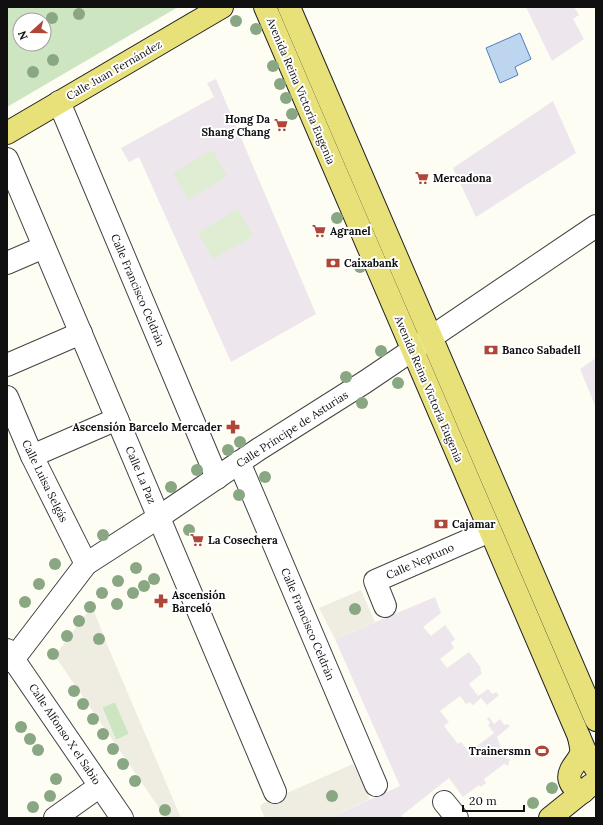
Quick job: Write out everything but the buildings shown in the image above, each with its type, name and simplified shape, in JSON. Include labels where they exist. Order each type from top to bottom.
[{"type":"main road","name":"Calle Juan Fernández","points":[[7,133],[222,7]]},
{"type":"main road","name":"Avenida Reina Victoria Eugenia","points":[[265,7],[579,737],[596,769]]},
{"type":"main road","name":"Avenida Reina Victoria Eugenia","points":[[294,11],[431,338],[596,720]]},
{"type":"main road","points":[[579,737],[580,754],[569,775],[571,784],[577,791],[589,787]]},
{"type":"main road","points":[[550,818],[589,787]]},
{"type":"street","name":"Calle Francisco Celdrán","points":[[59,102],[217,478]]},
{"type":"street","name":"Calle La Paz","points":[[7,159],[275,792]]},
{"type":"street","name":"Calle Príncipe de Asturias","points":[[9,656],[18,653],[86,564],[159,517],[239,462],[431,338],[596,226]]},
{"type":"street","points":[[7,263],[44,247]]},
{"type":"street","points":[[7,365],[81,334]]},
{"type":"street","name":"Calle Luisa Selgás","points":[[7,397],[32,456],[86,564]]},
{"type":"street","points":[[32,456],[117,419]]},
{"type":"street","name":"Calle Francisco Celdrán","points":[[239,462],[376,785]]},
{"type":"street","name":"Calle Neptuno","points":[[385,606],[375,581],[490,530]]},
{"type":"street","name":"Calle Alfonso X el Sabio","points":[[9,656],[122,818]]},
{"type":"street","points":[[55,818],[100,786]]},
{"type":"shaded area","points":[[526,7],[574,7],[579,15],[573,19],[584,39],[552,61]]},
{"type":"shaded area","points":[[216,79],[316,314],[231,362],[139,157],[129,162],[121,148],[214,97],[207,83]]},
{"type":"shaded area","points":[[553,101],[576,153],[476,217],[453,168]]},
{"type":"shaded area","points":[[596,358],[596,408],[580,369]]},
{"type":"shaded area","points":[[361,590],[375,622],[335,639],[319,608]]},
{"type":"shaded area","points":[[435,597],[441,613],[423,627],[431,636],[445,625],[455,639],[451,643],[454,648],[440,659],[447,668],[469,652],[481,668],[482,673],[469,684],[478,696],[488,689],[493,694],[496,692],[499,695],[487,705],[481,698],[473,705],[470,702],[466,704],[460,696],[440,711],[449,722],[444,726],[458,744],[461,742],[469,752],[494,733],[488,725],[490,723],[487,719],[489,717],[494,724],[500,719],[504,725],[507,724],[510,726],[497,737],[505,758],[510,759],[508,766],[504,764],[484,779],[486,783],[481,787],[479,785],[463,797],[449,778],[401,816],[402,818],[329,818],[400,786],[335,639]]},
{"type":"shaded area","points":[[92,606],[181,818],[166,818],[55,656]],"holes":[[[115,702],[129,734],[116,740],[102,708]]]},
{"type":"shaded area","points":[[353,764],[370,799],[329,818],[265,818],[260,807],[262,804]]},
{"type":"green space","points":[[7,7],[178,7],[7,107]]},
{"type":"green space","points":[[212,150],[227,176],[188,200],[173,173]]},
{"type":"green space","points":[[238,209],[253,236],[213,259],[198,233]]},
{"type":"green space","points":[[115,702],[129,734],[116,740],[102,707]]},
{"type":"water","points":[[520,33],[531,59],[515,67],[518,75],[500,83],[486,48]]},
{"type":"place","name":"Hong Da Shang Chang","points":[[281,125]]},
{"type":"place","name":"Mercadona","points":[[422,178]]},
{"type":"place","name":"Agranel","points":[[319,231]]},
{"type":"place","name":"Caixabank","points":[[333,263]]},
{"type":"place","name":"Banco Sabadell","points":[[491,350]]},
{"type":"place","name":"Ascensión Barcelo Mercader","points":[[233,427]]},
{"type":"place","name":"Cajamar","points":[[441,524]]},
{"type":"place","name":"La Cosechera","points":[[197,540]]},
{"type":"place","name":"Ascensión Barceló","points":[[161,601]]},
{"type":"place","name":"Trainersmn","points":[[542,751]]}]
